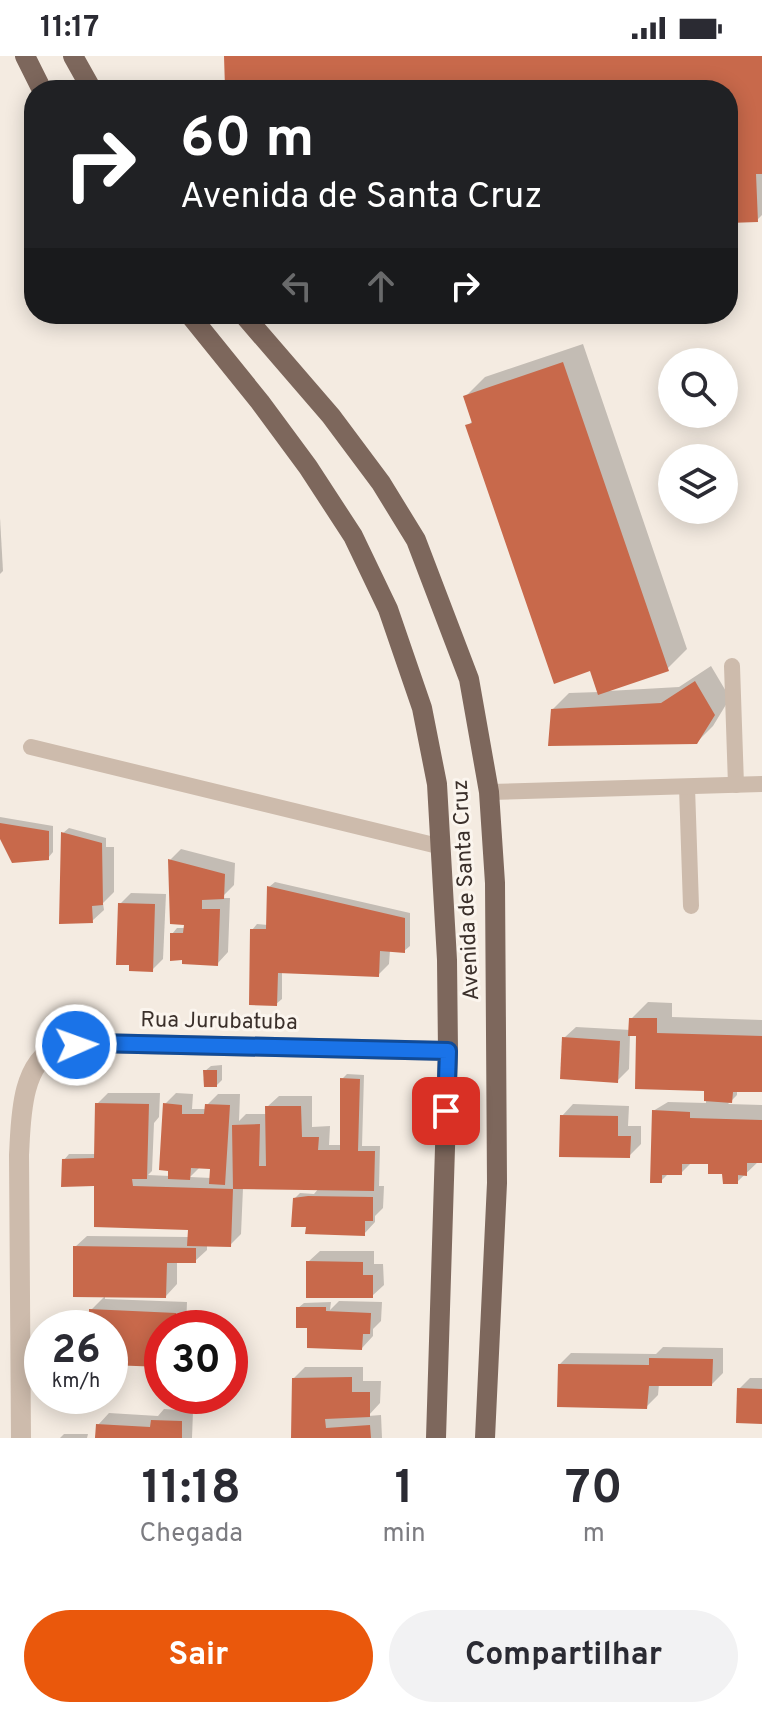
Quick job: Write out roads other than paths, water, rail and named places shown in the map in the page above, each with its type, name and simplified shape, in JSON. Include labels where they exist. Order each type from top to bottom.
[{"type":"main road","points":[[25,56],[37,80]]},
{"type":"main road","points":[[73,56],[86,80]]},
{"type":"main road","name":"Avenida de Santa Cruz","points":[[197,324],[308,467],[353,536],[388,609],[422,708],[437,784],[442,847],[448,1051],[436,1438]]},
{"type":"main road","name":"Avenida de Santa Cruz","points":[[251,324],[339,427],[381,483],[416,540],[469,679],[489,792],[495,883],[497,1183],[485,1438]]},
{"type":"street","name":"Rua Jurubatuba","points":[[21,1438],[19,1155],[22,1110],[30,1081],[40,1061],[58,1047],[95,1043],[448,1051]]},
{"type":"lane","points":[[732,666],[736,785]]},
{"type":"lane","points":[[31,747],[442,847]]},
{"type":"lane","points":[[489,792],[762,784]]},
{"type":"lane","points":[[687,787],[691,906]]}]
